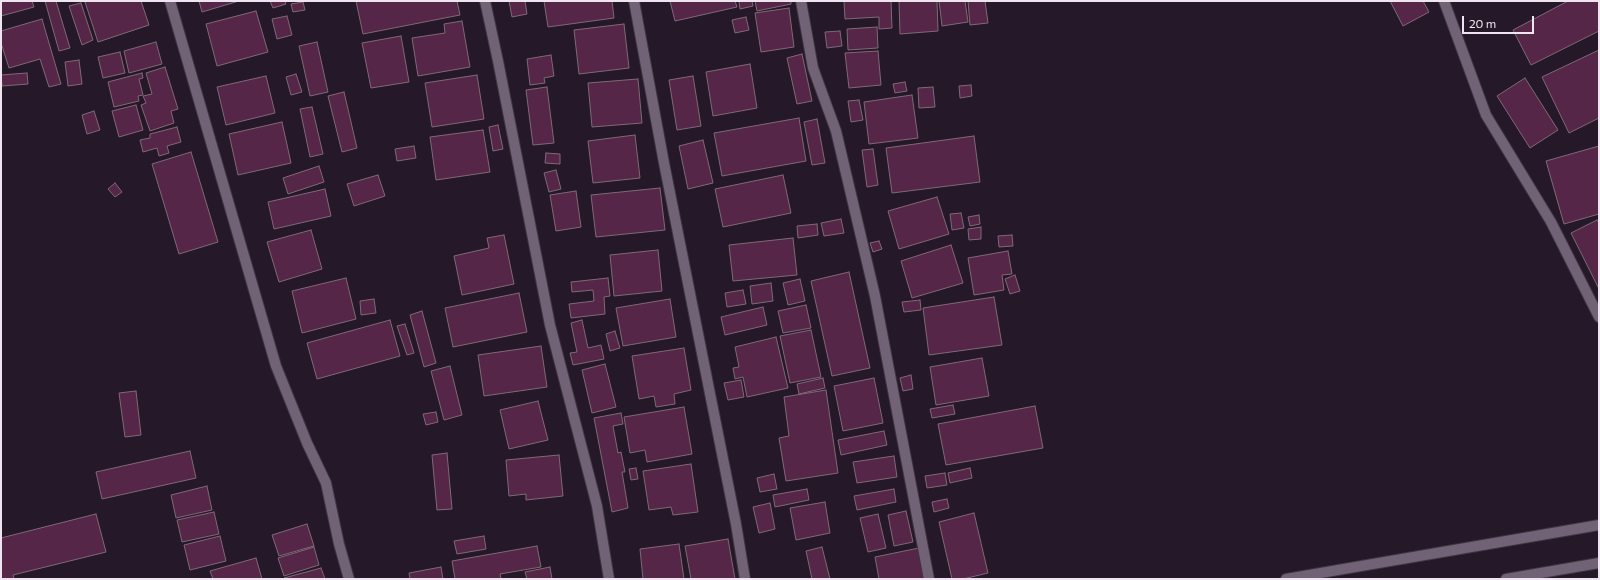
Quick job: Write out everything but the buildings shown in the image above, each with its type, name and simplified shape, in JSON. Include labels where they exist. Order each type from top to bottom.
[{"type":"street","points":[[170,1],[276,366],[307,443],[326,483],[339,544],[349,579]]},
{"type":"street","points":[[485,1],[500,68],[550,325],[597,506],[610,579]]},
{"type":"street","points":[[634,1],[664,163],[736,524],[745,579]]},
{"type":"street","points":[[801,1],[813,68],[836,131],[875,296],[929,579]]},
{"type":"street","points":[[1444,1],[1486,115],[1552,222],[1599,316]]},
{"type":"street","points":[[1286,579],[1599,525]]},
{"type":"street","points":[[1506,579],[1599,563]]}]
